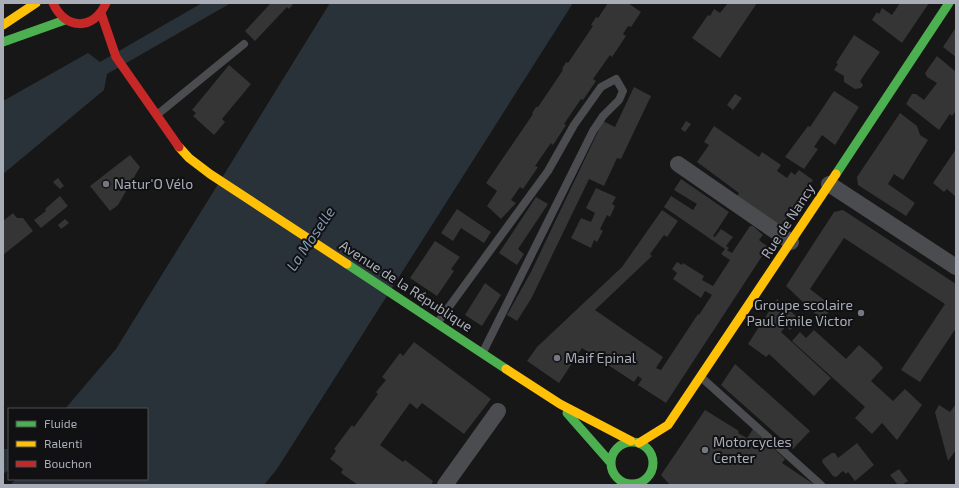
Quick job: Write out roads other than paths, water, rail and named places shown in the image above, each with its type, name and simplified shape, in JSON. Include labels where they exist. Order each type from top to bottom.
[{"type":"main road","points":[[3,25],[36,3]]},
{"type":"main road","points":[[53,3],[59,15],[65,20],[87,27],[101,13],[106,3]]},
{"type":"main road","name":"Rue de Nancy","points":[[635,442],[668,425],[702,378],[949,3]]},
{"type":"main road","name":"Avenue de la République","points":[[101,13],[114,53]]},
{"type":"main road","points":[[3,42],[65,20]]},
{"type":"main road","name":"Avenue de la République","points":[[100,39],[114,53],[155,116],[179,147],[189,158],[210,174],[560,404],[635,442]]},
{"type":"main road","name":"Avenue de la République","points":[[560,404],[611,462]]},
{"type":"main road","points":[[635,442],[650,451],[654,464],[652,471],[643,483],[631,484],[618,482],[614,475],[611,462],[615,450],[619,446],[635,442]]},
{"type":"street","points":[[678,164],[791,242]]},
{"type":"street","points":[[829,184],[956,267]]},
{"type":"street","points":[[445,485],[498,411]]},
{"type":"lane","points":[[155,116],[244,44]]},
{"type":"lane","points":[[438,323],[548,172],[574,125],[600,87],[616,79],[623,91],[619,100],[603,116],[593,131],[483,353]]},
{"type":"lane","points":[[702,378],[821,485]]},
{"type":"water","points":[[202,3],[231,3],[107,74],[104,90],[3,174],[3,101],[88,53],[100,62]]},
{"type":"water","name":"La Moselle","points":[[330,3],[573,3],[277,469],[264,485],[10,485],[15,480],[148,480],[148,408],[66,408],[116,349]]},
{"type":"water","points":[[3,449],[8,449],[8,471],[3,474]]},
{"type":"place","name":"Natur'O Vélo","points":[[106,184]]},
{"type":"place","name":"Groupe scolaire Paul Émile Victor","points":[[861,313]]},
{"type":"place","name":"Maif Epinal","points":[[557,358]]},
{"type":"place","name":"Motorcycles Center","points":[[705,450]]}]
